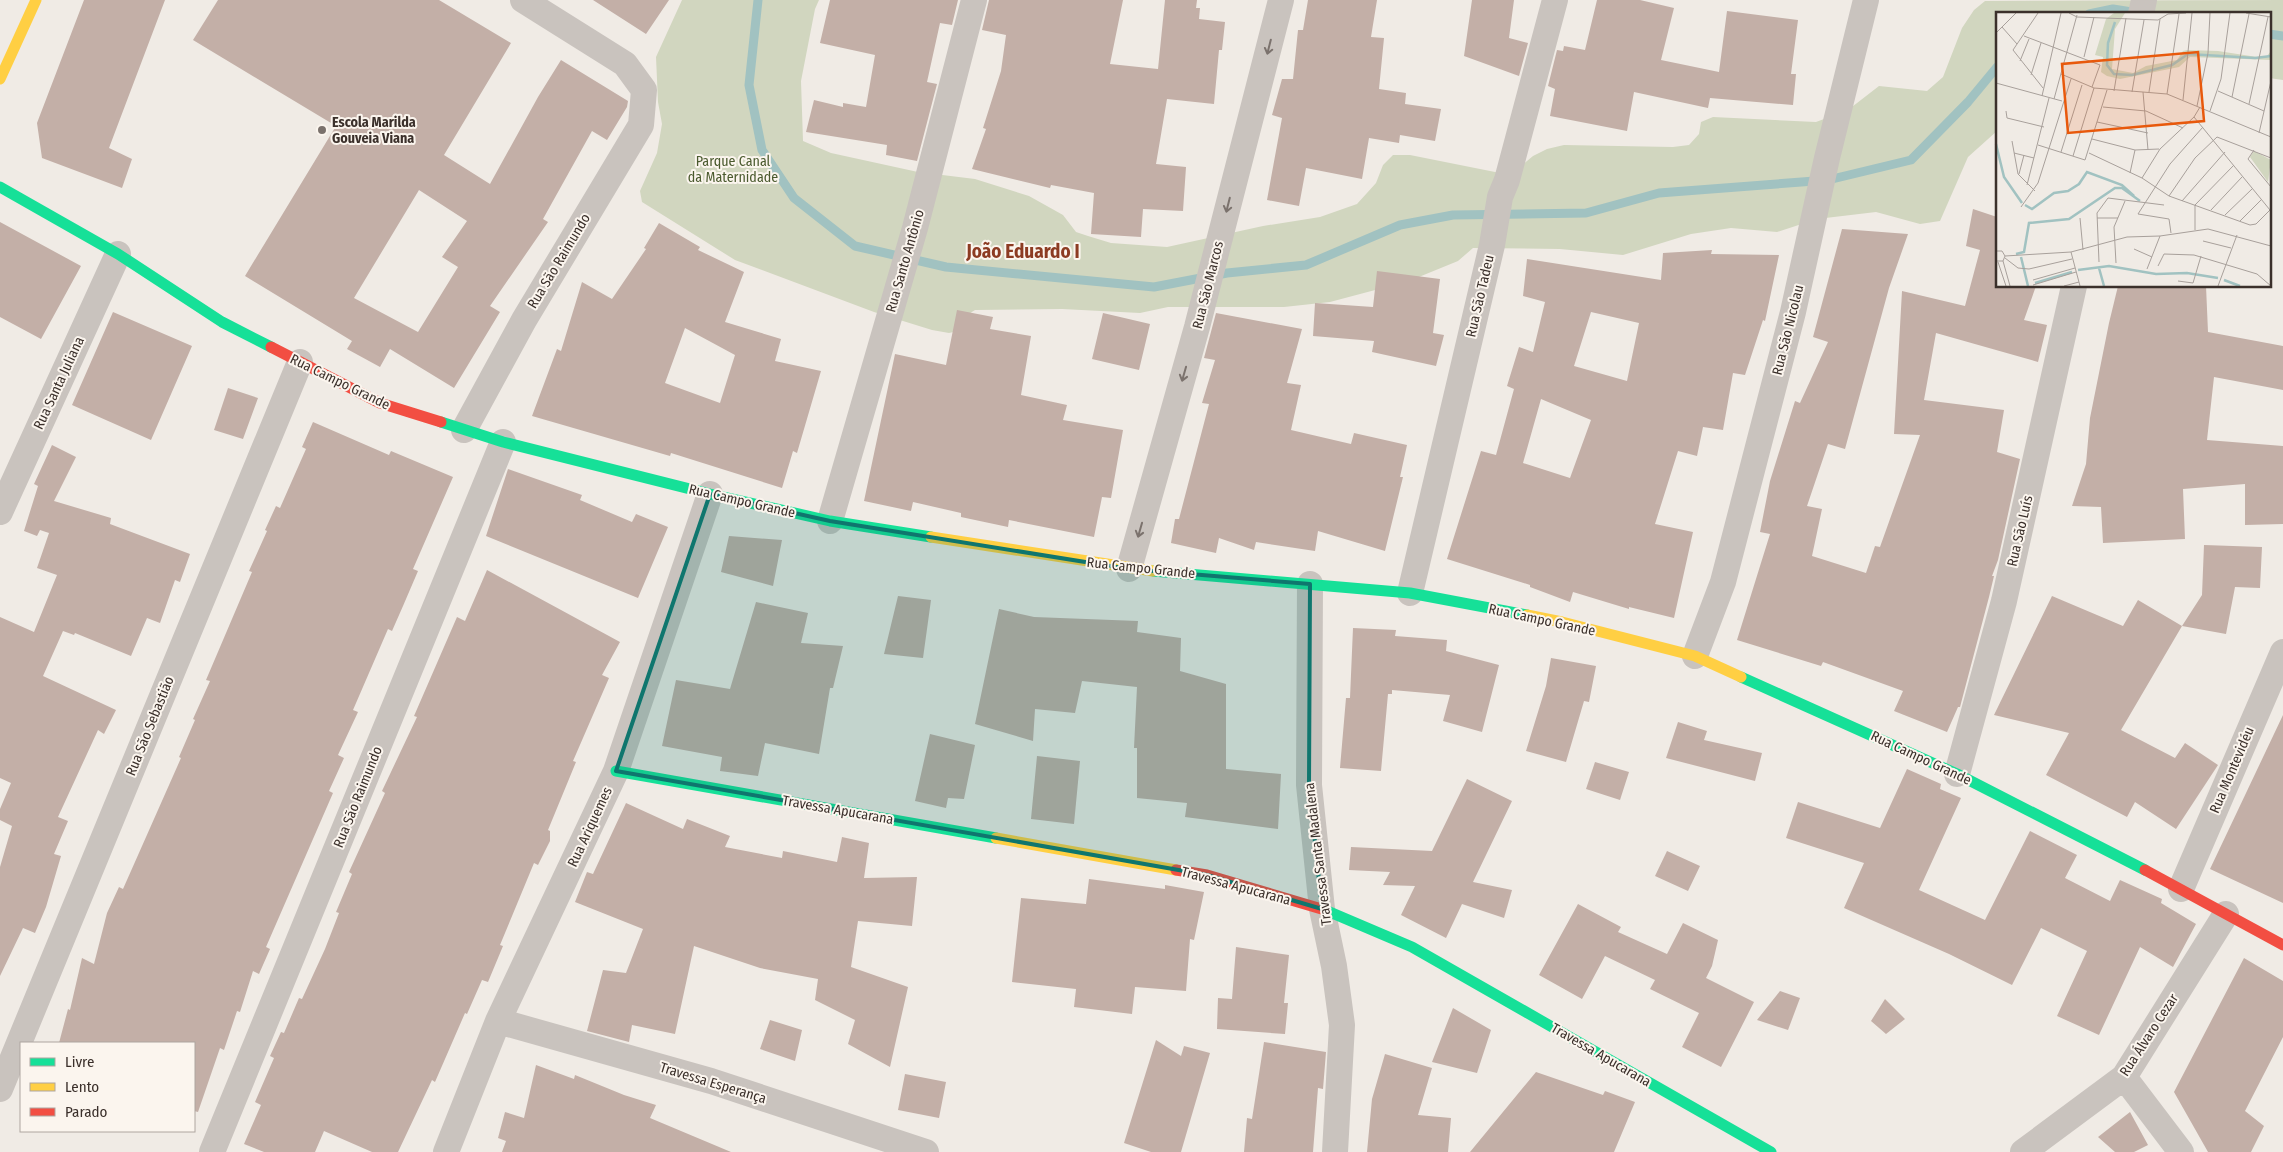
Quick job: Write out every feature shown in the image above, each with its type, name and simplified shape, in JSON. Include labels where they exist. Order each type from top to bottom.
[{"type":"street","points":[[0,79],[36,0]]},
{"type":"street","name":"Rua São Raimundo","points":[[464,430],[524,320],[642,125],[644,90],[625,64],[522,0]]},
{"type":"street","name":"Rua Santo Antônio","points":[[830,521],[911,244],[974,0]]},
{"type":"street","name":"Rua São Marcos","points":[[1129,569],[1198,327],[1281,0]]},
{"type":"street","name":"Rua São Tadeu","points":[[1410,593],[1492,245],[1500,197],[1508,180],[1554,0]]},
{"type":"street","name":"Rua São Nicolau","points":[[1695,656],[1723,582],[1793,312],[1815,208],[1866,0]]},
{"type":"street","name":"Rua Campo Grande","points":[[0,187],[118,254],[222,322],[380,403],[503,442],[710,494],[830,521],[1129,569],[1410,593],[1562,622],[1695,656],[1957,774],[2182,889],[2283,944]]},
{"type":"street","name":"Rua Santa Juliana","points":[[0,512],[118,254]]},
{"type":"street","name":"Rua São Luís","points":[[1957,774],[2004,602],[2074,288]]},
{"type":"street","name":"Rua São Sebastião","points":[[0,1089],[300,362]]},
{"type":"street","name":"Rua São Raimundo","points":[[212,1152],[503,442]]},
{"type":"street","name":"Rua Ariquemes","points":[[446,1152],[498,1021],[616,771],[710,494]]},
{"type":"street","name":"Travessa Santa Madalena","points":[[1310,584],[1309,785],[1322,910],[1334,966],[1342,1025],[1335,1152]]},
{"type":"street","name":"Rua Montevidéu","points":[[2182,889],[2283,652]]},
{"type":"street","name":"Travessa Apucarana","points":[[616,771],[1207,875],[1322,910],[1412,948],[1771,1152]]},
{"type":"street","name":"Rua Álvaro Cezar","points":[[2023,1152],[2124,1077],[2226,914]]},
{"type":"street","name":"Travessa Esperança","points":[[498,1021],[711,1081],[926,1152]]},
{"type":"street","points":[[2124,1077],[2181,1152]]},
{"type":"highlighted area","points":[[710,494],[830,521],[1129,569],[1310,584],[1309,785],[1322,909],[1207,875],[616,771]]},
{"type":"green space","name":"Parque Canal da Maternidade","points":[[682,0],[819,0],[815,9],[801,81],[803,141],[831,153],[918,172],[975,179],[1029,196],[1063,215],[1076,232],[1111,243],[1167,247],[1263,226],[1320,217],[1357,204],[1376,183],[1383,165],[1393,155],[1410,155],[1500,173],[1520,167],[1533,156],[1547,149],[1564,145],[1673,147],[1689,145],[1699,134],[1701,122],[1713,117],[1816,122],[1848,110],[1879,86],[1927,91],[1943,77],[1962,28],[1974,10],[1985,1],[2283,0],[2283,80],[2270,78],[2270,12],[1996,12],[1996,132],[1968,157],[1940,221],[1920,224],[1876,212],[1817,219],[1777,232],[1731,228],[1691,234],[1623,255],[1560,249],[1473,248],[1458,261],[1409,281],[1330,302],[1284,307],[1168,307],[1140,313],[1062,309],[975,310],[967,315],[958,331],[949,333],[932,330],[874,312],[735,260],[642,202],[640,191],[657,153],[662,124],[658,102],[656,57]]},
{"type":"building","points":[[84,0],[165,0],[109,148],[132,159],[122,188],[42,158],[37,123]]},
{"type":"building","points":[[218,0],[439,0],[511,43],[444,155],[490,184],[538,97],[561,60],[628,101],[627,107],[607,140],[592,131],[543,219],[548,222],[490,306],[500,312],[454,388],[390,349],[380,367],[347,349],[352,341],[245,276],[336,126],[193,40]],"holes":[[[419,190],[467,221],[442,257],[458,267],[418,332],[354,298]]]},
{"type":"building","points":[[593,0],[669,0],[646,34]]},
{"type":"building","points":[[830,0],[958,0],[952,25],[940,23],[927,82],[937,84],[917,161],[886,155],[887,145],[806,132],[814,100],[843,107],[843,103],[866,107],[875,55],[820,43]]},
{"type":"building","points":[[989,0],[1123,0],[1110,64],[1158,69],[1165,0],[1197,0],[1196,8],[1200,8],[1199,19],[1225,22],[1222,50],[1219,50],[1214,104],[1167,99],[1156,164],[1186,167],[1183,211],[1143,209],[1141,237],[1091,234],[1094,193],[1051,185],[1050,188],[972,169],[986,129],[983,128],[1001,71],[1006,35],[982,30]]},
{"type":"building","points":[[1308,0],[1377,0],[1371,37],[1384,38],[1379,89],[1406,93],[1405,104],[1441,109],[1435,141],[1400,135],[1399,143],[1369,138],[1362,179],[1306,168],[1299,206],[1267,200],[1282,118],[1272,115],[1282,79],[1293,79],[1298,30],[1303,30]]},
{"type":"building","points":[[1472,0],[1514,0],[1509,38],[1528,43],[1519,76],[1464,56]]},
{"type":"building","points":[[1597,0],[1640,0],[1674,8],[1661,60],[1719,72],[1727,11],[1798,20],[1791,74],[1796,74],[1793,105],[1710,98],[1708,108],[1634,92],[1627,131],[1550,116],[1555,89],[1548,86],[1557,50],[1563,51],[1564,46],[1585,50]]},
{"type":"building","points":[[1973,209],[1996,217],[1996,288],[2035,288],[2024,320],[2047,325],[2038,362],[1936,333],[1924,400],[2004,410],[1997,452],[2020,459],[1998,560],[1992,576],[1994,576],[1989,597],[1960,707],[1958,707],[1947,732],[1894,711],[1903,691],[1823,662],[1821,666],[1737,640],[1770,534],[1760,532],[1770,481],[1795,401],[1800,403],[1828,342],[1813,337],[1842,229],[1908,234],[1889,288],[1845,449],[1828,444],[1807,506],[1822,509],[1812,556],[1866,573],[1875,546],[1880,547],[1920,435],[1894,434],[1902,291],[1965,306],[1980,250],[1966,246]]},
{"type":"building","points":[[0,222],[81,266],[41,339],[0,317]]},
{"type":"building","points":[[659,223],[700,247],[698,250],[744,272],[725,322],[781,339],[775,361],[821,371],[797,453],[793,451],[782,488],[671,453],[670,456],[532,416],[557,349],[561,351],[582,282],[612,299],[646,249],[644,248]],"holes":[[[685,328],[735,355],[720,403],[665,383]]]},
{"type":"building","points":[[1712,250],[1711,254],[1779,255],[1765,321],[1763,320],[1745,375],[1733,373],[1723,430],[1703,427],[1697,456],[1678,451],[1655,524],[1693,532],[1674,618],[1629,607],[1629,609],[1573,592],[1570,602],[1530,587],[1530,585],[1447,559],[1481,451],[1496,455],[1514,389],[1507,386],[1519,347],[1533,352],[1545,302],[1523,296],[1527,259],[1661,280],[1663,253]],"holes":[[[1591,312],[1639,323],[1627,381],[1574,366]],[[1541,399],[1591,420],[1570,478],[1523,463]]]},
{"type":"building","points":[[1377,271],[1440,279],[1433,333],[1444,335],[1436,366],[1372,352],[1374,341],[1313,336],[1315,303],[1373,307]]},
{"type":"building","points":[[2118,288],[2206,288],[2208,332],[2283,346],[2283,390],[2214,377],[2207,440],[2283,446],[2283,524],[2245,525],[2245,484],[2183,489],[2185,539],[2103,543],[2101,507],[2072,506],[2086,464],[2090,418]]},
{"type":"building","points":[[957,310],[993,317],[990,329],[1031,336],[1021,395],[1067,405],[1063,420],[1123,430],[1111,498],[1102,497],[1094,537],[1009,520],[1008,527],[961,517],[961,513],[913,502],[911,511],[864,501],[895,354],[946,365]]},
{"type":"building","points":[[113,312],[192,346],[151,440],[72,405]]},
{"type":"building","points":[[1103,313],[1150,324],[1139,370],[1092,359]]},
{"type":"building","points":[[1216,313],[1302,329],[1287,383],[1301,385],[1291,430],[1351,444],[1354,433],[1407,445],[1400,477],[1403,477],[1385,551],[1318,531],[1315,551],[1256,542],[1254,550],[1219,538],[1216,553],[1171,543],[1175,519],[1179,519],[1209,404],[1202,403],[1215,360],[1204,358]]},
{"type":"building","points":[[228,388],[258,398],[243,439],[214,430]]},
{"type":"building","points":[[313,422],[389,455],[391,451],[453,477],[413,569],[418,571],[403,606],[392,631],[388,629],[353,710],[358,712],[338,755],[344,758],[329,791],[333,793],[266,947],[270,949],[259,974],[253,971],[240,1012],[237,1011],[224,1050],[220,1048],[198,1112],[195,1111],[195,1042],[59,1042],[68,1009],[70,1010],[82,958],[94,964],[107,913],[119,887],[123,889],[181,758],[179,757],[195,720],[193,719],[210,681],[206,680],[252,572],[249,571],[267,531],[265,530],[276,506],[280,508],[306,449],[302,447]]},
{"type":"building","points":[[52,445],[76,457],[54,501],[111,518],[110,524],[190,554],[180,582],[175,580],[160,623],[147,618],[131,656],[75,633],[74,635],[63,631],[43,676],[116,710],[104,734],[98,730],[58,817],[68,821],[54,854],[61,856],[46,907],[35,933],[23,928],[0,976],[0,867],[12,826],[0,820],[0,809],[11,783],[0,778],[0,617],[34,632],[57,575],[37,568],[49,533],[40,530],[37,536],[24,531],[38,486],[34,484]]},
{"type":"building","points":[[508,469],[582,495],[580,500],[632,522],[636,514],[668,527],[638,598],[486,536]]},
{"type":"building","points":[[729,536],[782,540],[773,586],[721,572]]},
{"type":"building","points":[[2204,545],[2262,547],[2260,588],[2235,587],[2226,634],[2182,626],[2202,595]]},
{"type":"building","points":[[487,570],[620,642],[602,675],[609,678],[573,761],[576,762],[548,830],[550,831],[550,841],[538,865],[534,863],[500,945],[503,946],[488,982],[482,980],[467,1014],[465,1013],[435,1082],[432,1080],[398,1152],[372,1152],[324,1131],[315,1152],[264,1152],[244,1144],[261,1105],[255,1102],[274,1058],[270,1056],[281,1032],[284,1033],[299,998],[302,999],[325,949],[339,913],[336,912],[352,874],[349,872],[385,793],[382,791],[417,717],[414,716],[457,617],[465,621]]},
{"type":"building","points":[[898,596],[931,600],[923,658],[884,654]]},
{"type":"building","points":[[2052,596],[2123,626],[2138,600],[2182,626],[2121,730],[2175,758],[2185,743],[2218,765],[2176,829],[2135,802],[2127,817],[2046,775],[2069,733],[1994,715]]},
{"type":"building","points":[[756,602],[808,613],[801,643],[843,646],[833,688],[830,688],[819,754],[765,743],[758,776],[720,771],[722,757],[662,746],[676,680],[730,689]]},
{"type":"building","points":[[999,609],[1034,617],[1138,621],[1137,632],[1181,638],[1180,671],[1226,684],[1226,769],[1281,774],[1278,829],[1185,817],[1187,803],[1137,798],[1137,748],[1134,748],[1137,687],[1082,681],[1075,713],[1035,709],[1033,741],[975,724]]},
{"type":"building","points":[[1353,628],[1396,630],[1395,636],[1447,640],[1446,651],[1499,665],[1482,732],[1443,721],[1450,695],[1392,690],[1392,694],[1388,694],[1381,771],[1340,768],[1346,698],[1350,698]]},
{"type":"building","points":[[1551,658],[1596,666],[1589,702],[1584,701],[1566,762],[1526,751],[1546,686]]},
{"type":"building","points":[[2283,715],[2283,903],[2210,869]]},
{"type":"building","points":[[1678,722],[1707,731],[1704,740],[1762,753],[1755,781],[1666,758]]},
{"type":"building","points":[[930,734],[975,745],[964,799],[948,798],[946,808],[915,801]]},
{"type":"building","points":[[1037,756],[1080,761],[1074,824],[1031,819]]},
{"type":"building","points":[[1595,762],[1629,772],[1620,800],[1586,789]]},
{"type":"building","points":[[1907,769],[1941,784],[1940,789],[1961,798],[1919,890],[1985,920],[2030,831],[2077,855],[2065,878],[2110,901],[2120,880],[2162,899],[2161,903],[2196,924],[2173,967],[2140,947],[2099,1035],[2057,1016],[2087,951],[2041,928],[2012,985],[1949,954],[1844,908],[1864,863],[1786,838],[1798,802],[1880,828]]},
{"type":"building","points":[[1467,779],[1512,801],[1473,882],[1512,890],[1504,918],[1462,904],[1446,938],[1401,915],[1415,886],[1383,885],[1390,872],[1349,870],[1351,847],[1432,851]]},
{"type":"building","points":[[626,803],[683,829],[687,819],[730,836],[725,847],[782,858],[783,851],[837,862],[842,837],[869,843],[864,878],[917,877],[912,926],[858,921],[851,967],[908,987],[890,1067],[848,1044],[855,1020],[815,1000],[818,979],[760,968],[694,946],[675,1034],[632,1025],[629,1042],[587,1031],[603,970],[626,973],[643,929],[575,902],[587,872],[593,874]]},
{"type":"building","points":[[1667,851],[1700,866],[1688,891],[1655,876]]},
{"type":"building","points":[[1089,879],[1165,889],[1165,885],[1204,892],[1194,940],[1190,939],[1186,991],[1135,987],[1132,1014],[1074,1007],[1076,989],[1012,982],[1021,898],[1086,904]]},
{"type":"building","points":[[1578,904],[1621,927],[1618,932],[1667,954],[1683,923],[1718,940],[1712,966],[1706,978],[1754,1002],[1721,1067],[1682,1047],[1699,1013],[1650,989],[1655,980],[1605,956],[1582,999],[1539,975]]},
{"type":"building","points":[[1236,947],[1289,955],[1284,1003],[1288,1003],[1285,1034],[1217,1029],[1218,998],[1232,999]]},
{"type":"building","points":[[2244,958],[2283,981],[2283,1037],[2245,1111],[2264,1126],[2251,1152],[2208,1152],[2174,1092]]},
{"type":"building","points":[[1780,991],[1800,998],[1788,1030],[1757,1020]]},
{"type":"building","points":[[1885,999],[1905,1019],[1886,1034],[1871,1021]]},
{"type":"building","points":[[1453,1008],[1491,1030],[1477,1073],[1432,1062]]},
{"type":"building","points":[[770,1020],[802,1030],[795,1061],[760,1049]]},
{"type":"building","points":[[1156,1040],[1181,1056],[1184,1046],[1210,1053],[1181,1152],[1151,1152],[1124,1143]]},
{"type":"building","points":[[1264,1042],[1326,1052],[1323,1089],[1318,1088],[1313,1152],[1244,1152],[1247,1118],[1252,1119]]},
{"type":"building","points":[[1385,1054],[1432,1068],[1418,1115],[1451,1118],[1448,1152],[1367,1152],[1372,1099]]},
{"type":"building","points":[[536,1065],[574,1079],[575,1075],[624,1095],[656,1105],[650,1118],[731,1152],[502,1152],[506,1141],[498,1138],[505,1112],[524,1118]]},
{"type":"building","points":[[1536,1072],[1603,1095],[1605,1091],[1635,1102],[1614,1152],[1470,1152]]},
{"type":"building","points":[[905,1074],[946,1082],[939,1118],[898,1110]]},
{"type":"building","points":[[2130,1112],[2148,1145],[2134,1152],[2115,1152],[2098,1137]]},
{"type":"waterway","points":[[758,0],[749,85],[762,150],[794,198],[855,246],[946,267],[1154,287],[1227,273],[1306,265],[1400,225],[1453,215],[1586,213],[1659,193],[1828,180],[1911,160],[1968,102],[1996,68]]},
{"type":"waterway","points":[[2099,12],[2113,9],[2132,12]]},
{"type":"waterway","points":[[2270,34],[2283,36]]},
{"type":"traffic: fast","points":[[0,187],[118,254],[222,322],[271,347]]},
{"type":"traffic: fast","points":[[441,422],[503,442],[710,494],[830,521],[931,537]]},
{"type":"traffic: fast","points":[[1153,571],[1410,593],[1527,615]]},
{"type":"traffic: fast","points":[[1741,677],[1957,774],[2145,870]]},
{"type":"traffic: fast","points":[[616,771],[996,838]]},
{"type":"traffic: fast","points":[[1325,910],[1412,947],[1771,1152]]},
{"type":"traffic: slow","points":[[0,79],[36,0]]},
{"type":"traffic: slow","points":[[931,537],[1153,571]]},
{"type":"traffic: slow","points":[[1527,615],[1695,656],[1741,677]]},
{"type":"traffic: slow","points":[[996,838],[1176,870]]},
{"type":"traffic: jam","points":[[271,347],[380,403],[441,422]]},
{"type":"traffic: jam","points":[[1176,870],[1207,875],[1325,910]]},
{"type":"traffic: jam","points":[[2145,870],[2283,945]]},
{"type":"place","name":"Escola Marilda Gouveia Viana","points":[[322,130]]},
{"type":"district","name":"João Eduardo I","points":[[1023,251]]}]
